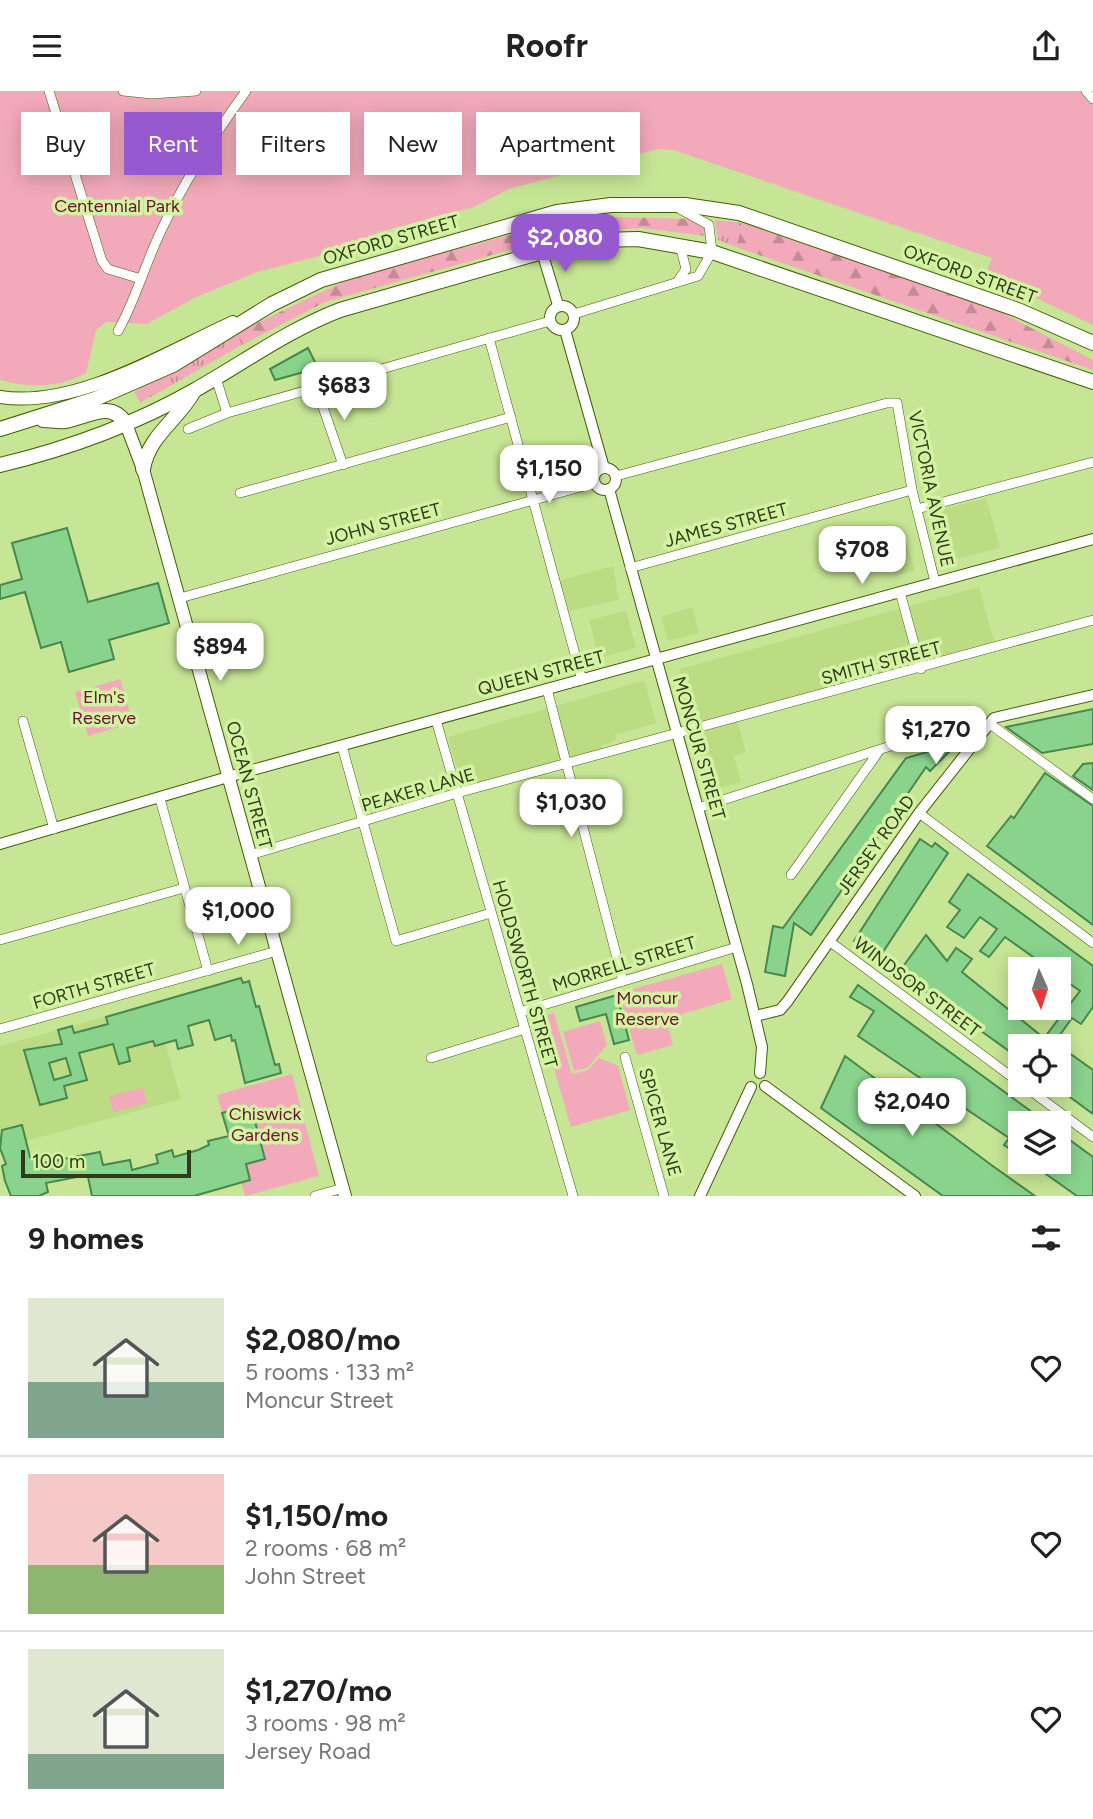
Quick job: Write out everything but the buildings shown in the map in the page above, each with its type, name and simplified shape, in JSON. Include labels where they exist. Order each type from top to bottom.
[{"type":"main road","name":"OXFORD STREET","points":[[0,429],[38,419],[108,394],[173,365],[272,305],[321,280],[557,212],[611,205],[665,204],[739,213],[1018,310],[1091,342]]},
{"type":"main road","points":[[2,463],[126,424],[194,391],[332,313],[542,252],[618,238],[680,245],[712,252],[1093,382]]},
{"type":"main road","points":[[0,397],[36,399],[73,392],[272,305]]},
{"type":"main road","points":[[143,469],[152,442],[184,410],[194,391]]},
{"type":"main road","points":[[38,419],[63,422],[107,409],[115,411],[126,424]]},
{"type":"main road","name":"OCEAN STREET","points":[[126,424],[143,469],[180,598],[344,1192]]},
{"type":"street","points":[[49,91],[102,261],[108,269],[141,279]]},
{"type":"street","points":[[123,91],[152,94],[196,91]]},
{"type":"street","points":[[118,331],[161,230],[196,163],[246,91]]},
{"type":"street","points":[[1086,91],[1093,99]]},
{"type":"street","points":[[573,314],[698,276],[712,252],[706,222],[665,204]]},
{"type":"street","points":[[676,283],[686,269],[680,245]]},
{"type":"street","points":[[542,252],[558,305]]},
{"type":"street","points":[[558,305],[569,307],[573,314],[573,322],[565,330]]},
{"type":"street","points":[[550,321],[552,310],[558,305]]},
{"type":"street","points":[[550,321],[557,329],[565,330]]},
{"type":"street","points":[[188,429],[227,412],[550,321]]},
{"type":"street","points":[[565,330],[604,468]]},
{"type":"street","points":[[489,338],[582,680]]},
{"type":"street","points":[[216,377],[227,412]]},
{"type":"street","points":[[316,387],[342,465]]},
{"type":"street","name":"VICTORIA AVENUE","points":[[616,476],[874,406],[897,403],[912,491],[935,582]]},
{"type":"street","points":[[240,493],[511,417]]},
{"type":"street","points":[[917,509],[1093,462]]},
{"type":"street","points":[[604,468],[612,470],[616,476],[615,483],[609,489],[601,489],[595,483],[595,475],[604,468]]},
{"type":"street","name":"JOHN STREET","points":[[180,598],[595,483]]},
{"type":"street","name":"MONCUR STREET","points":[[609,489],[755,1016]]},
{"type":"street","name":"JAMES STREET","points":[[630,568],[912,491]]},
{"type":"street","name":"QUEEN STREET","points":[[0,844],[160,799],[229,776],[1093,538]]},
{"type":"street","points":[[900,592],[920,669]]},
{"type":"street","name":"SMITH STREET","points":[[676,734],[1093,620]]},
{"type":"street","points":[[547,689],[623,981]]},
{"type":"street","name":"JERSEY ROAD","points":[[755,1016],[780,1010],[919,813],[989,724],[999,716],[1093,695]]},
{"type":"street","name":"HOLDSWORTH STREET","points":[[436,720],[573,1196]]},
{"type":"street","points":[[23,721],[54,829]]},
{"type":"street","points":[[989,724],[1093,799]]},
{"type":"street","points":[[698,808],[951,728],[959,728],[977,739]]},
{"type":"street","name":"PEAKER LANE","points":[[250,855],[457,793],[676,734]]},
{"type":"street","points":[[342,745],[396,941],[492,913]]},
{"type":"street","points":[[791,875],[879,751]]},
{"type":"street","points":[[160,799],[208,971]]},
{"type":"street","points":[[919,813],[1093,943]]},
{"type":"street","points":[[0,940],[184,888]]},
{"type":"street","name":"WINDSOR STREET","points":[[829,941],[1008,1074]]},
{"type":"street","name":"MORRELL STREET","points":[[520,1012],[737,947]]},
{"type":"street","name":"FORTH STREET","points":[[0,1029],[277,951]]},
{"type":"street","points":[[755,1016],[762,1047],[760,1073]]},
{"type":"street","points":[[431,1058],[525,1030]]},
{"type":"street","name":"SPICER LANE","points":[[625,1057],[664,1196]]},
{"type":"street","points":[[760,1073],[766,1078],[765,1086]]},
{"type":"street","points":[[699,1196],[751,1087],[750,1076],[760,1073]]},
{"type":"street","points":[[751,1087],[758,1090],[765,1086]]},
{"type":"street","points":[[765,1086],[915,1196]]},
{"type":"street","name":"WINDSOR STREET","points":[[1039,1097],[1093,1137]]},
{"type":"street","points":[[316,1196],[344,1192]]},
{"type":"shaded area","points":[[986,498],[1000,548],[948,561],[934,512]]},
{"type":"shaded area","points":[[907,543],[915,570],[895,576],[887,549]]},
{"type":"shaded area","points":[[613,566],[619,600],[569,611],[560,580]]},
{"type":"shaded area","points":[[979,587],[994,641],[735,713],[746,752],[734,756],[741,782],[711,791],[680,669]]},
{"type":"shaded area","points":[[692,607],[699,633],[668,641],[661,617]]},
{"type":"shaded area","points":[[626,611],[636,648],[599,658],[589,620]]},
{"type":"shaded area","points":[[645,682],[656,723],[615,735],[616,740],[602,745],[602,750],[463,789],[448,737]]},
{"type":"shaded area","points":[[154,1003],[181,1099],[0,1148],[0,1046]]},
{"type":"green space","name":"Centennial Park","points":[[0,91],[1093,91],[1093,325],[986,274],[992,258],[673,150],[658,149],[640,154],[640,112],[476,112],[476,175],[561,175],[509,189],[474,207],[376,233],[378,241],[257,272],[194,298],[147,324],[106,322],[96,330],[86,373],[76,378],[44,385],[0,380]]},
{"type":"green space","points":[[581,216],[693,219],[705,227],[706,236],[642,228],[570,233],[325,302],[242,345],[236,333],[353,277]]},
{"type":"green space","points":[[715,220],[743,223],[736,247],[718,240]]},
{"type":"green space","points":[[743,223],[989,306],[1093,360],[1093,370],[736,247]]},
{"type":"green space","points":[[236,333],[242,345],[140,403],[134,392]]},
{"type":"green space","name":"Elm's Reserve","points":[[120,679],[133,723],[88,736],[75,692]]},
{"type":"green space","name":"Moncur Reserve","points":[[722,964],[732,999],[666,1019],[673,1045],[637,1055],[619,993]]},
{"type":"green space","points":[[554,1013],[572,1074],[588,1070],[599,1058],[618,1066],[630,1110],[571,1127],[539,1017]]},
{"type":"green space","points":[[600,1021],[607,1045],[587,1068],[574,1071],[563,1032]]},
{"type":"green space","name":"Chiswick Gardens","points":[[292,1074],[319,1176],[245,1196],[217,1095]]},
{"type":"green space","points":[[143,1088],[147,1103],[113,1112],[109,1096]]}]
